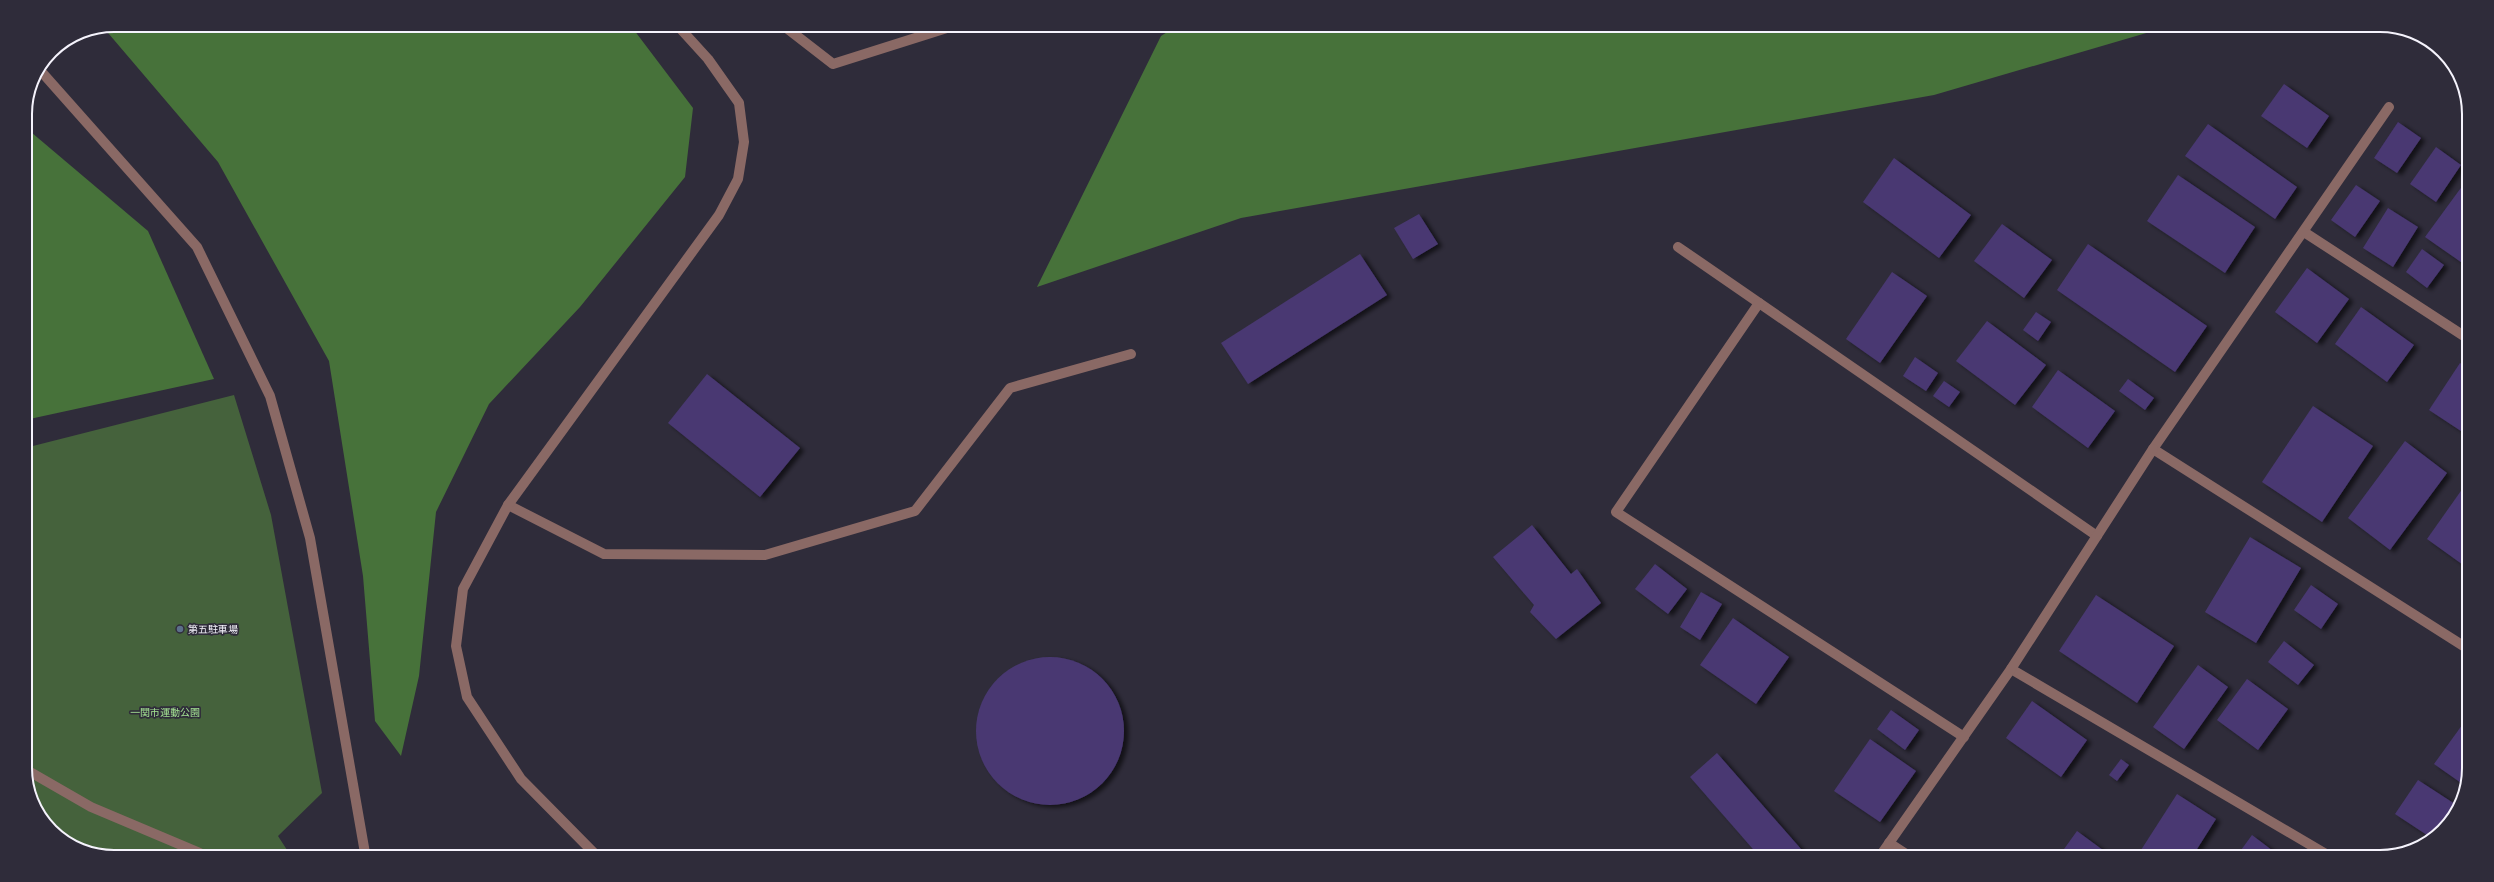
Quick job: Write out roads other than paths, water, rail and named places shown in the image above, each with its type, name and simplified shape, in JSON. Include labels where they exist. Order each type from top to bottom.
[{"type":"street","points":[[591,850],[521,779],[467,697],[456,646],[463,589],[508,505],[719,215],[738,179],[744,142],[739,104],[708,59],[683,32]]},
{"type":"street","points":[[792,32],[833,64],[934,32]]},
{"type":"street","points":[[43,73],[198,247],[270,396],[310,538],[364,850]]},
{"type":"street","points":[[1884,850],[2011,669],[2153,449],[2390,107]]},
{"type":"street","points":[[2304,232],[2462,335]]},
{"type":"street","points":[[1678,247],[2097,536]]},
{"type":"street","points":[[1759,303],[1616,512],[1964,737]]},
{"type":"street","points":[[508,505],[604,554],[765,556],[915,511],[1010,388],[1131,354]]},
{"type":"street","points":[[2153,449],[2462,645]]},
{"type":"street","points":[[2011,669],[2319,850]]},
{"type":"street","points":[[32,773],[91,807],[193,850]]},
{"type":"street","points":[[1889,843],[1900,850]]},
{"type":"place","name":"第五駐車場","points":[[180,629]]},
{"type":"park label","name":"一関市運動公園","points":[[165,712]]}]
